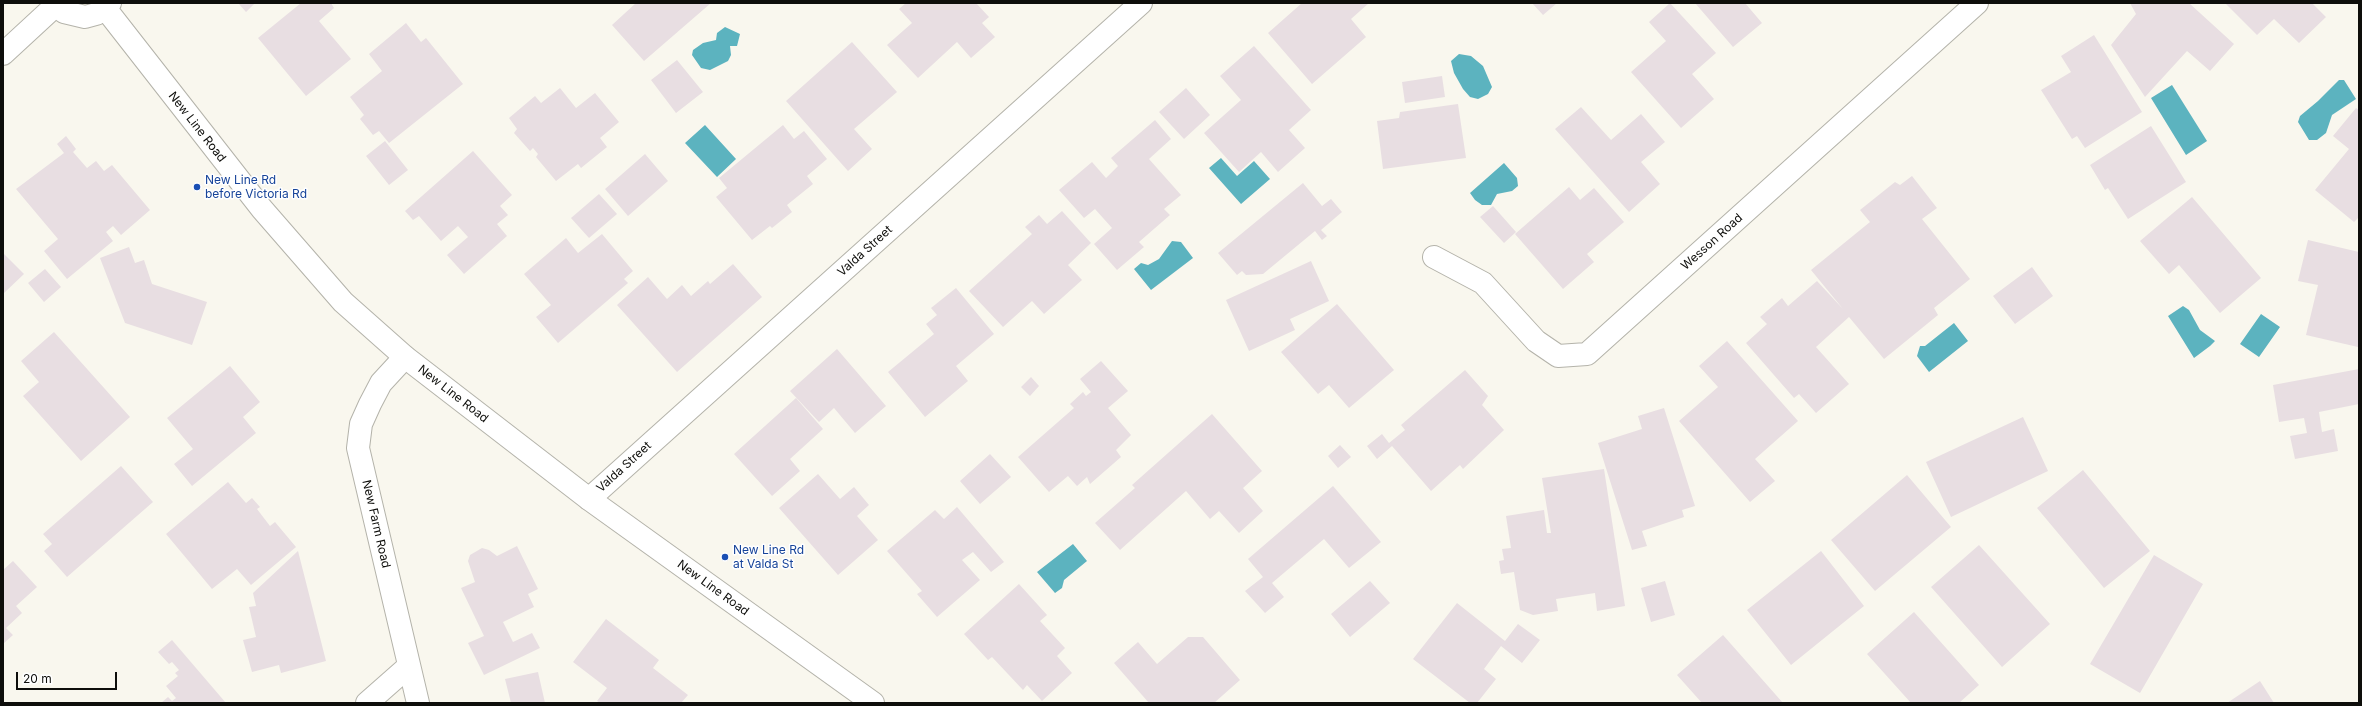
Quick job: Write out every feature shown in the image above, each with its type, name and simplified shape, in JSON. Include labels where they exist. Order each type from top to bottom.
[{"type":"street","name":"Valda Street","points":[[589,499],[1141,3]]},
{"type":"street","name":"Wesson Road","points":[[1434,257],[1483,283],[1536,341],[1558,356],[1588,354],[1978,3]]},
{"type":"street","points":[[3,54],[54,4],[64,12],[85,17],[108,6]]},
{"type":"street","name":"New Line Road","points":[[108,6],[297,252],[343,302],[405,358],[589,499],[873,703]]},
{"type":"street","name":"New Farm Road","points":[[405,358],[382,383],[370,404],[360,424],[358,448],[418,703]]},
{"type":"street","points":[[367,703],[409,666]]},
{"type":"water","points":[[725,27],[740,34],[737,46],[730,46],[731,55],[728,61],[710,70],[701,68],[692,55],[693,50],[703,43],[716,40],[717,33]]},
{"type":"water","points":[[1459,54],[1471,56],[1483,66],[1492,87],[1488,94],[1478,99],[1470,97],[1463,89],[1454,73],[1451,61]]},
{"type":"water","points":[[2339,80],[2344,80],[2356,99],[2332,115],[2326,133],[2317,140],[2309,140],[2298,122],[2300,116]]},
{"type":"water","points":[[2172,85],[2207,141],[2186,155],[2151,98]]},
{"type":"water","points":[[705,125],[736,159],[717,177],[685,143]]},
{"type":"water","points":[[1221,158],[1237,176],[1254,161],[1270,179],[1241,204],[1209,168]]},
{"type":"water","points":[[1504,163],[1517,178],[1518,186],[1512,191],[1497,194],[1491,205],[1482,205],[1475,200],[1470,193]]},
{"type":"water","points":[[1172,241],[1181,242],[1193,258],[1151,290],[1134,269],[1141,263],[1148,265],[1159,259]]},
{"type":"water","points":[[2183,306],[2189,310],[2200,330],[2215,341],[2194,358],[2168,316]]},
{"type":"water","points":[[2261,314],[2280,327],[2259,357],[2240,344]]},
{"type":"water","points":[[1954,323],[1968,341],[1929,372],[1917,356],[1920,346],[1925,346]]},
{"type":"water","points":[[1073,544],[1087,561],[1064,580],[1062,588],[1055,593],[1037,572]]},
{"type":"building","points":[[238,3],[255,3],[246,12]]},
{"type":"building","points":[[301,3],[331,3],[334,8],[319,21],[351,59],[306,96],[258,38]]},
{"type":"building","points":[[636,3],[711,3],[644,61],[612,25]]},
{"type":"building","points":[[906,3],[976,3],[989,17],[982,23],[995,37],[971,58],[957,42],[918,78],[887,45],[912,23],[899,9]]},
{"type":"building","points":[[1302,3],[1369,3],[1351,19],[1366,37],[1312,84],[1268,33]]},
{"type":"building","points":[[1532,3],[1557,3],[1543,15]]},
{"type":"building","points":[[1670,3],[1716,53],[1692,74],[1714,99],[1681,128],[1631,72],[1666,41],[1649,22]]},
{"type":"building","points":[[1695,3],[1745,3],[1762,23],[1733,47]]},
{"type":"building","points":[[2130,3],[2189,3],[2234,44],[2210,71],[2187,51],[2145,97],[2111,45],[2136,14]]},
{"type":"building","points":[[2225,3],[2312,3],[2326,17],[2299,43],[2274,19],[2257,35]]},
{"type":"building","points":[[406,23],[421,42],[426,38],[463,84],[389,143],[379,131],[373,135],[360,119],[364,115],[350,97],[382,71],[369,54]]},
{"type":"building","points":[[2094,35],[2142,112],[2085,148],[2077,136],[2072,139],[2041,90],[2071,72],[2061,56]]},
{"type":"building","points":[[852,42],[897,92],[854,129],[872,149],[848,171],[786,101]]},
{"type":"building","points":[[1254,46],[1311,110],[1289,130],[1305,148],[1278,172],[1261,152],[1239,172],[1204,133],[1241,100],[1220,76]]},
{"type":"building","points":[[677,60],[703,92],[676,113],[651,80]]},
{"type":"building","points":[[1442,76],[1445,97],[1405,103],[1402,82]]},
{"type":"building","points":[[560,88],[576,108],[595,93],[619,122],[600,138],[607,147],[581,168],[578,164],[556,181],[536,157],[538,154],[533,148],[530,151],[514,133],[517,129],[509,118],[535,96],[541,103]]},
{"type":"building","points":[[1186,88],[1210,115],[1184,139],[1159,112]]},
{"type":"building","points":[[1458,104],[1466,158],[1383,169],[1377,121],[1399,118],[1400,112]]},
{"type":"building","points":[[1581,107],[1611,140],[1641,114],[1665,142],[1641,162],[1660,184],[1629,212],[1555,129]]},
{"type":"building","points":[[2356,108],[2359,110],[2359,217],[2354,222],[2315,190],[2349,149],[2333,136]]},
{"type":"building","points":[[1155,120],[1171,139],[1149,159],[1181,195],[1164,209],[1170,215],[1139,242],[1144,247],[1117,270],[1094,244],[1112,228],[1095,209],[1084,218],[1059,190],[1092,162],[1106,178],[1118,166],[1111,158]]},
{"type":"building","points":[[783,125],[794,139],[804,131],[827,159],[807,176],[813,184],[787,205],[792,212],[772,228],[770,226],[752,240],[716,197],[727,188],[719,178]]},
{"type":"building","points":[[2151,126],[2186,182],[2128,219],[2108,188],[2105,190],[2090,165]]},
{"type":"building","points":[[66,136],[76,149],[73,152],[87,168],[96,161],[104,171],[112,165],[150,210],[121,235],[113,226],[106,232],[113,241],[67,279],[44,251],[58,239],[16,189],[64,153],[57,144]]},
{"type":"building","points":[[385,141],[408,170],[389,185],[366,156]]},
{"type":"building","points":[[473,151],[512,195],[500,206],[508,215],[497,224],[507,236],[464,274],[447,255],[468,237],[458,226],[441,241],[419,216],[413,220],[405,211]]},
{"type":"building","points":[[645,154],[668,181],[628,216],[605,189]]},
{"type":"building","points":[[1912,176],[1937,208],[1922,219],[1970,279],[1934,308],[1938,315],[1884,359],[1849,317],[1816,347],[1849,384],[1816,413],[1799,394],[1794,398],[1746,343],[1767,324],[1760,317],[1782,298],[1788,306],[1817,281],[1843,309],[1811,270],[1870,222],[1860,210],[1895,182],[1900,185]]},
{"type":"building","points":[[1303,183],[1322,206],[1331,199],[1342,212],[1321,230],[1327,236],[1322,240],[1315,231],[1263,274],[1246,275],[1242,271],[1237,275],[1218,253]]},
{"type":"building","points":[[1569,187],[1580,200],[1594,188],[1624,222],[1587,254],[1594,262],[1563,289],[1515,234]]},
{"type":"building","points":[[599,194],[617,214],[589,238],[571,218]]},
{"type":"building","points":[[2192,197],[2261,278],[2220,313],[2179,265],[2169,274],[2140,241]]},
{"type":"building","points":[[1493,206],[1516,232],[1504,243],[1480,217]]},
{"type":"building","points":[[1062,211],[1091,243],[1068,265],[1082,280],[1044,314],[1032,301],[1003,327],[969,291],[1032,234],[1025,227],[1039,215],[1047,224]]},
{"type":"building","points":[[602,234],[633,271],[624,279],[628,283],[558,343],[536,317],[551,305],[524,274],[566,238],[578,253]]},
{"type":"building","points":[[2308,240],[2359,252],[2358,347],[2306,335],[2318,285],[2298,281]]},
{"type":"building","points":[[129,247],[135,263],[144,260],[152,284],[207,302],[192,345],[125,323],[100,258]]},
{"type":"building","points":[[3,253],[24,274],[3,294]]},
{"type":"building","points":[[1311,261],[1329,301],[1290,319],[1295,330],[1249,351],[1226,300]]},
{"type":"building","points":[[733,264],[762,297],[677,372],[617,305],[648,277],[667,299],[682,285],[691,296],[708,281],[710,284]]},
{"type":"building","points":[[2032,267],[2053,296],[2015,324],[1993,296]]},
{"type":"building","points":[[45,269],[61,287],[44,302],[28,283]]},
{"type":"building","points":[[956,288],[994,334],[956,366],[968,381],[925,417],[888,372],[934,334],[926,324],[937,315],[931,308]]},
{"type":"building","points":[[1337,304],[1394,370],[1349,408],[1329,385],[1318,394],[1281,352]]},
{"type":"building","points":[[54,332],[130,417],[81,461],[23,396],[39,382],[21,361]]},
{"type":"building","points":[[1727,341],[1798,421],[1755,459],[1775,481],[1750,502],[1679,421],[1718,387],[1699,366]]},
{"type":"building","points":[[837,349],[886,406],[855,433],[834,408],[819,422],[790,391]]},
{"type":"building","points":[[1101,361],[1128,391],[1108,408],[1131,435],[1116,450],[1121,457],[1090,484],[1087,477],[1077,486],[1068,476],[1049,492],[1018,457],[1074,408],[1070,404],[1083,392],[1086,396],[1091,392],[1080,379]]},
{"type":"building","points":[[230,366],[260,402],[243,417],[256,433],[192,486],[174,464],[193,449],[167,418]]},
{"type":"building","points":[[2359,369],[2359,404],[2319,412],[2322,432],[2334,429],[2338,451],[2295,459],[2290,436],[2307,433],[2304,418],[2279,422],[2273,385]]},
{"type":"building","points":[[1465,370],[1488,396],[1482,405],[1504,430],[1463,469],[1460,465],[1431,491],[1392,446],[1377,459],[1367,446],[1382,434],[1389,443],[1405,430],[1401,425]]},
{"type":"building","points":[[1031,377],[1039,386],[1030,396],[1021,387]]},
{"type":"building","points":[[796,398],[823,429],[790,459],[800,471],[772,496],[734,454]]},
{"type":"building","points":[[1664,408],[1695,506],[1682,510],[1684,517],[1642,531],[1647,546],[1632,550],[1598,443],[1642,429],[1638,416]]},
{"type":"building","points":[[1212,414],[1262,471],[1243,488],[1263,511],[1239,533],[1219,511],[1210,519],[1186,491],[1120,550],[1095,523],[1135,488],[1132,485]]},
{"type":"building","points":[[2023,417],[2048,471],[1951,517],[1926,462]]},
{"type":"building","points":[[1340,445],[1351,457],[1338,468],[1328,456]]},
{"type":"building","points":[[990,454],[1011,477],[980,504],[960,481]]},
{"type":"building","points":[[121,466],[153,502],[67,577],[44,551],[52,544],[43,534]]},
{"type":"building","points":[[1604,469],[1625,606],[1597,611],[1595,593],[1556,599],[1558,611],[1533,615],[1520,610],[1514,572],[1501,574],[1499,561],[1504,560],[1502,549],[1511,548],[1506,516],[1544,510],[1547,533],[1551,533],[1542,478]]},
{"type":"building","points":[[2083,470],[2150,551],[2104,588],[2037,508]]},
{"type":"building","points":[[818,474],[840,499],[854,487],[869,505],[857,516],[878,540],[838,575],[779,508]]},
{"type":"building","points":[[1907,475],[1951,527],[1875,591],[1831,540]]},
{"type":"building","points":[[228,482],[246,503],[252,498],[260,507],[257,509],[270,526],[275,522],[296,547],[251,585],[237,569],[212,589],[166,534]]},
{"type":"building","points":[[1333,486],[1381,542],[1349,568],[1324,539],[1272,583],[1284,597],[1265,613],[1245,591],[1263,577],[1248,559]]},
{"type":"building","points":[[957,507],[1004,562],[991,572],[973,552],[962,560],[980,580],[937,617],[917,594],[922,591],[887,551],[935,510],[944,519]]},
{"type":"building","points":[[1979,545],[2050,624],[2002,667],[1931,587]]},
{"type":"building","points":[[517,546],[538,589],[528,594],[534,607],[503,622],[513,642],[532,633],[540,648],[484,675],[468,643],[484,636],[461,588],[475,582],[468,561],[470,555],[482,548],[489,550],[497,556]]},
{"type":"building","points":[[298,551],[326,661],[281,673],[279,665],[252,672],[243,640],[256,637],[249,607],[256,606],[253,593]]},
{"type":"building","points":[[1821,551],[1864,606],[1791,665],[1747,610]]},
{"type":"building","points":[[2154,555],[2203,584],[2140,693],[2090,664]]},
{"type":"building","points":[[13,561],[37,587],[16,606],[22,613],[6,628],[13,635],[3,644],[3,570]]},
{"type":"building","points":[[1370,581],[1390,603],[1350,637],[1331,614]]},
{"type":"building","points":[[1665,581],[1675,615],[1651,622],[1641,588]]},
{"type":"building","points":[[1019,584],[1047,615],[1040,621],[1065,648],[1057,656],[1072,673],[1042,701],[1027,685],[1023,690],[992,657],[988,660],[964,634]]},
{"type":"building","points":[[1457,603],[1505,641],[1518,624],[1540,640],[1522,663],[1501,646],[1484,669],[1496,679],[1477,703],[1470,703],[1413,659]]},
{"type":"building","points":[[1914,612],[1979,685],[1959,703],[1911,703],[1867,654]]},
{"type":"building","points":[[606,619],[659,660],[653,668],[688,695],[681,703],[600,703],[597,701],[607,688],[573,662]]},
{"type":"building","points":[[1723,635],[1783,703],[1702,703],[1677,675]]},
{"type":"building","points":[[1188,637],[1203,637],[1240,680],[1214,703],[1149,703],[1114,663],[1138,642],[1157,664]]},
{"type":"building","points":[[172,640],[226,703],[161,703],[168,697],[172,701],[176,698],[166,686],[178,676],[175,673],[179,670],[172,662],[169,664],[158,652]]},
{"type":"building","points":[[538,672],[545,703],[511,703],[505,679]]},
{"type":"building","points":[[2260,681],[2274,703],[2227,703]]},
{"type":"place","name":"New Line Rd before Victoria Rd","points":[[197,187]]},
{"type":"place","name":"New Line Rd at Valda St","points":[[725,557]]}]
